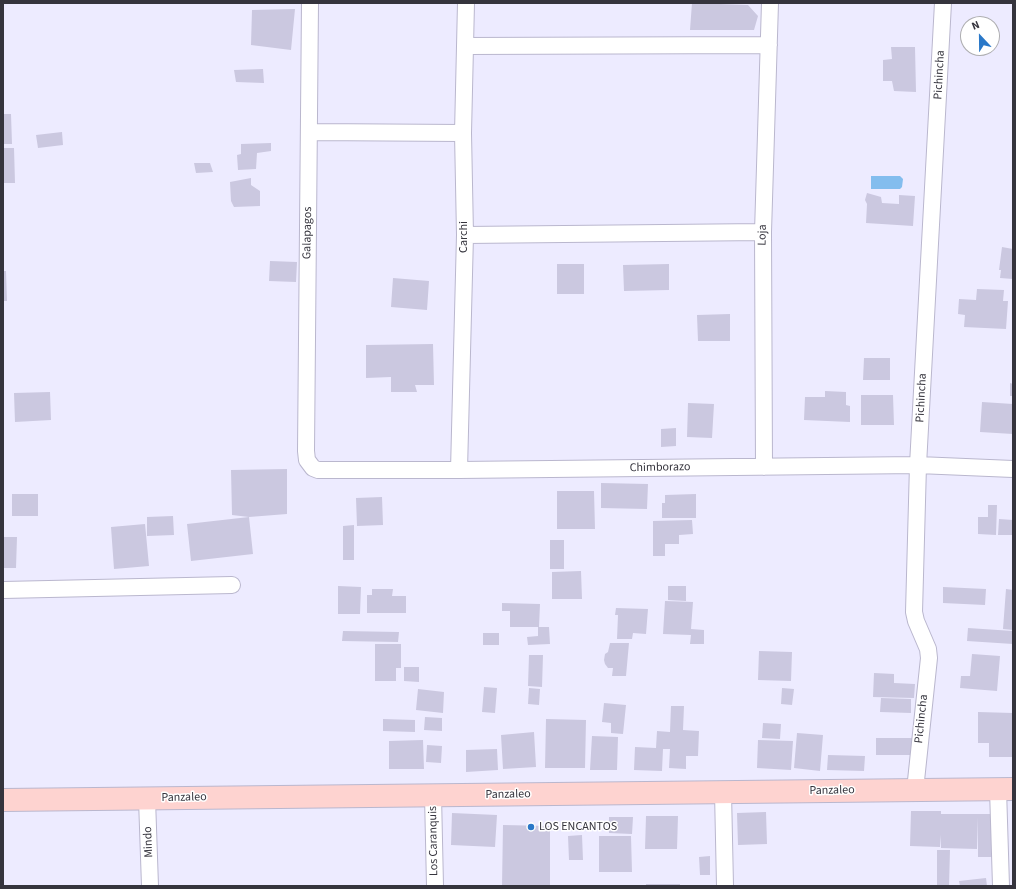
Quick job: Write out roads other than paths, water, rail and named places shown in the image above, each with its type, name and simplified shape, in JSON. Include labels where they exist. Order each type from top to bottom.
[{"type":"street","name":"Galapagos","points":[[308,463],[306,451],[310,3]]},
{"type":"street","name":"Carchi","points":[[459,470],[465,235],[463,133],[466,3]]},
{"type":"street","name":"Loja","points":[[764,467],[763,232],[770,3]]},
{"type":"street","name":"Pichincha","points":[[915,790],[929,658],[928,649],[916,621],[914,612],[918,465],[943,3]]},
{"type":"street","points":[[465,46],[769,45]]},
{"type":"street","points":[[309,132],[463,133]]},
{"type":"street","points":[[465,235],[763,232]]},
{"type":"street","name":"Chimborazo","points":[[308,463],[313,468],[318,470],[918,465],[1013,469]]},
{"type":"street","points":[[3,590],[232,585]]},
{"type":"street","points":[[1001,886],[1006,789]]},
{"type":"street","name":"Panzaleo","points":[[3,800],[1006,789]]},
{"type":"street","points":[[723,792],[725,886]]},
{"type":"street","name":"Los Caranquis","points":[[433,795],[436,886]]},
{"type":"street","name":"Mindo","points":[[147,799],[150,886]]},
{"type":"water","points":[[871,176],[900,176],[903,179],[902,187],[900,189],[871,189]]},
{"type":"place","name":"LOS ENCANTOS","points":[[531,827]]}]
